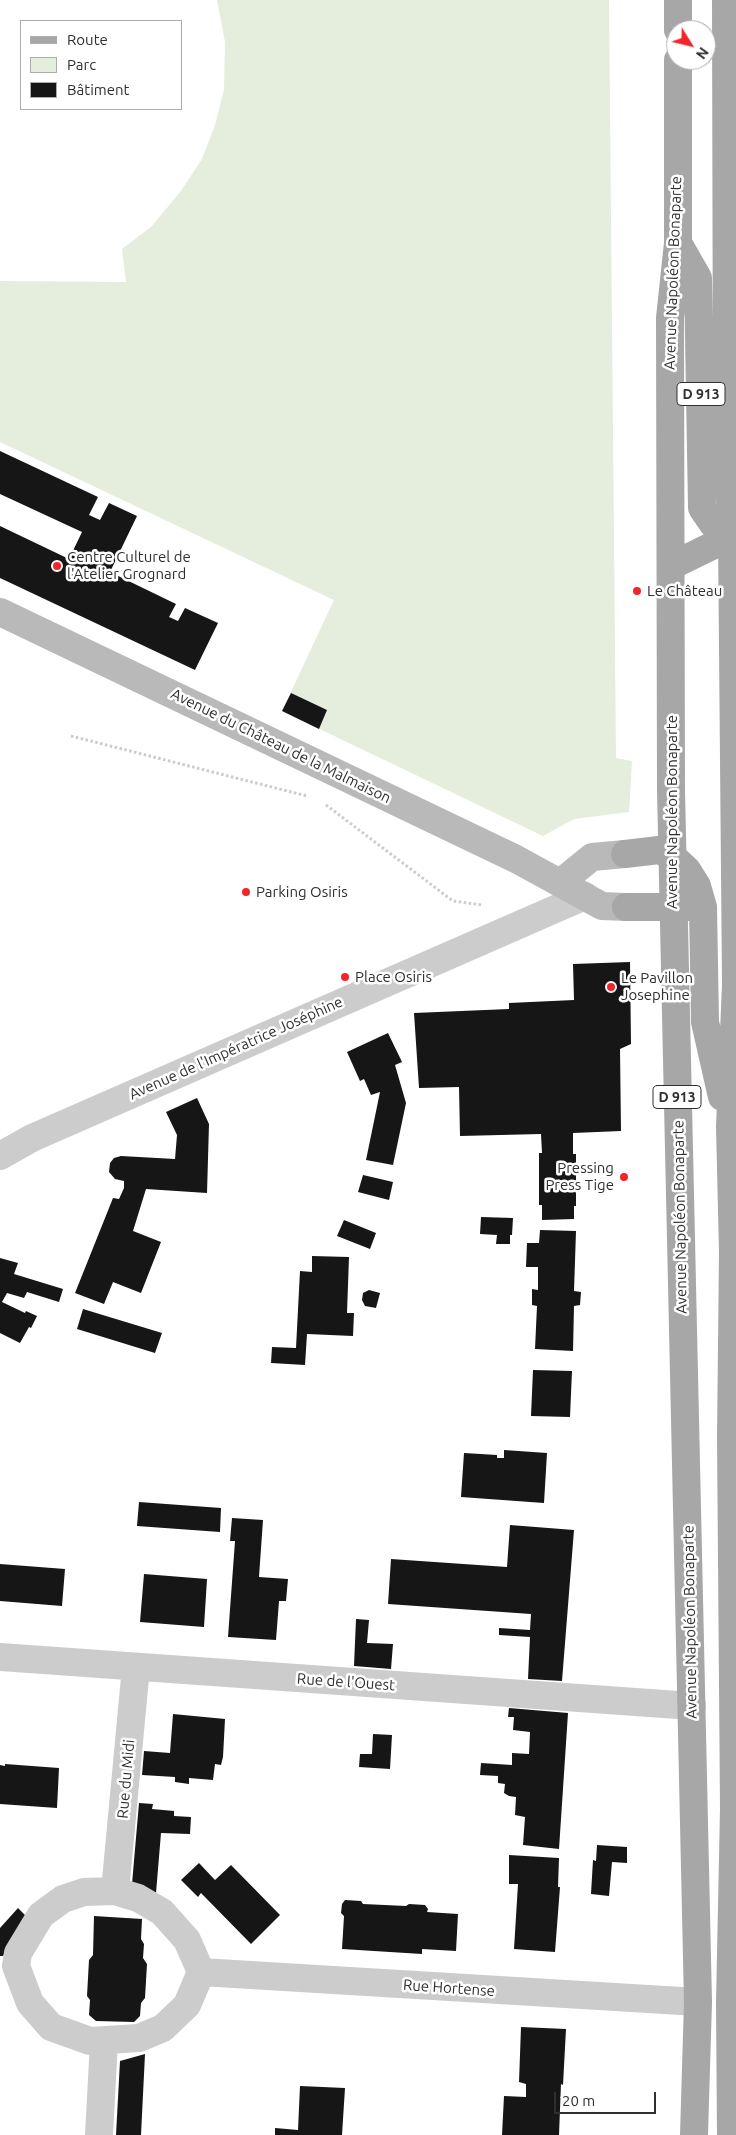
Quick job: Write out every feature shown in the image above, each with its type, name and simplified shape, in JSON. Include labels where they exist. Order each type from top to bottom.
[{"type":"main road","points":[[678,0],[678,20]]},
{"type":"main road","name":"D 913","points":[[726,0],[727,445],[734,536],[736,998],[730,1127],[733,1252],[731,1436],[734,1809],[730,2003],[731,2135]]},
{"type":"main road","name":"Avenue Napoléon Bonaparte","points":[[678,70],[678,243],[670,318],[669,434],[672,907],[698,2002],[694,2135]]},
{"type":"main road","name":"D 913","points":[[678,243],[698,278],[702,508],[713,524],[734,536]]},
{"type":"main road","points":[[671,566],[734,536]]},
{"type":"main road","points":[[625,854],[659,850],[672,856],[687,870],[698,886],[703,907],[704,1022],[730,1127]]},
{"type":"main road","points":[[626,907],[735,907]]},
{"type":"street","name":"Avenue du Château de la Malmaison","points":[[0,612],[516,859],[602,906],[626,907]]},
{"type":"street","points":[[560,883],[592,857],[625,854]]},
{"type":"street","name":"Avenue de l'Impératrice Joséphine","points":[[0,1156],[32,1138],[585,896]]},
{"type":"street","name":"Rue de l'Ouest","points":[[0,1657],[692,1706]]},
{"type":"street","name":"Rue du Midi","points":[[115,1891],[136,1667]]},
{"type":"street","points":[[115,1891],[138,1898],[162,1912],[187,1940],[201,1972],[187,2005],[163,2028],[140,2038],[90,2041],[52,2027],[30,2003],[8,1966],[41,1915],[63,1899],[84,1892],[115,1891]]},
{"type":"street","name":"Rue Hortense","points":[[201,1972],[698,2002]]},
{"type":"street","points":[[100,2135],[104,2041]]},
{"type":"path","points":[[71,736],[308,796]]},
{"type":"path","points":[[325,805],[453,901],[488,906]]},
{"type":"green space","points":[[217,0],[609,0],[616,758],[632,761],[629,812],[574,819],[543,836],[282,711],[334,600],[0,442],[0,281],[126,282],[122,249],[151,227],[181,191],[202,159],[215,125],[224,90],[225,42]]},
{"type":"building","name":"Centre Culturel de l'Atelier Grognard","points":[[0,451],[98,497],[89,515],[100,520],[109,503],[137,516],[110,572],[176,604],[169,617],[178,621],[185,608],[218,623],[195,670],[0,578],[0,526],[69,559],[82,532],[0,494]]},
{"type":"building","points":[[291,693],[327,710],[319,729],[282,711]]},
{"type":"building","points":[[630,962],[631,1044],[620,1049],[621,1131],[573,1133],[573,1154],[576,1154],[576,1206],[574,1206],[574,1219],[542,1220],[542,1205],[539,1205],[539,1153],[542,1153],[541,1134],[460,1136],[459,1087],[419,1088],[414,1013],[509,1009],[509,1003],[574,1000],[573,964]]},
{"type":"building","points":[[388,1033],[402,1062],[395,1065],[406,1103],[393,1165],[366,1160],[380,1092],[371,1095],[364,1079],[360,1081],[347,1052]]},
{"type":"building","points":[[197,1098],[209,1124],[207,1193],[146,1189],[133,1231],[161,1242],[141,1293],[113,1282],[104,1304],[75,1293],[113,1198],[119,1199],[124,1188],[124,1181],[115,1179],[109,1172],[110,1163],[114,1158],[121,1156],[175,1159],[177,1135],[166,1112]]},
{"type":"building","points":[[363,1175],[393,1182],[389,1200],[358,1192]]},
{"type":"building","points":[[481,1217],[513,1218],[510,1244],[496,1244],[497,1235],[480,1234]]},
{"type":"building","points":[[344,1220],[376,1233],[370,1249],[337,1236]]},
{"type":"building","points":[[540,1230],[576,1231],[574,1291],[581,1292],[580,1305],[574,1306],[573,1351],[535,1349],[537,1306],[532,1305],[532,1289],[538,1290],[538,1267],[526,1267],[527,1243],[539,1243]]},
{"type":"building","points":[[312,1256],[349,1257],[347,1313],[354,1313],[353,1336],[307,1334],[305,1365],[271,1363],[272,1347],[296,1348],[300,1271],[312,1272]]},
{"type":"building","points":[[0,1258],[18,1263],[14,1274],[63,1289],[59,1302],[27,1292],[24,1298],[7,1293],[2,1302],[25,1313],[26,1311],[37,1316],[20,1343],[0,1333]]},
{"type":"building","points":[[369,1290],[380,1293],[376,1308],[365,1306],[362,1300],[363,1293]]},
{"type":"building","points":[[83,1309],[162,1333],[155,1353],[77,1329]]},
{"type":"building","points":[[533,1370],[572,1371],[570,1417],[531,1416]]},
{"type":"building","points":[[504,1450],[547,1453],[544,1503],[461,1497],[464,1453],[497,1455],[497,1458],[504,1458]]},
{"type":"building","points":[[139,1502],[221,1508],[220,1532],[137,1526]]},
{"type":"building","points":[[232,1518],[263,1520],[259,1577],[288,1579],[286,1601],[279,1601],[276,1640],[228,1637],[235,1541],[230,1541]]},
{"type":"building","points":[[510,1525],[574,1530],[562,1681],[528,1679],[530,1637],[499,1635],[499,1628],[530,1630],[531,1614],[388,1604],[391,1559],[507,1567]]},
{"type":"building","points":[[0,1564],[65,1569],[62,1606],[0,1601]]},
{"type":"building","points":[[144,1574],[207,1579],[204,1627],[140,1622]]},
{"type":"building","points":[[356,1619],[369,1620],[367,1643],[393,1644],[391,1669],[354,1666]]},
{"type":"building","points":[[509,1708],[568,1713],[559,1849],[523,1845],[525,1817],[515,1815],[516,1797],[504,1793],[505,1784],[498,1783],[498,1776],[480,1775],[481,1763],[512,1765],[512,1753],[529,1754],[530,1732],[513,1730],[514,1717],[508,1717]]},
{"type":"building","points":[[173,1714],[225,1719],[223,1757],[221,1765],[215,1764],[213,1780],[189,1778],[189,1784],[175,1782],[175,1777],[142,1775],[144,1751],[170,1753]]},
{"type":"building","points":[[373,1734],[392,1735],[390,1769],[359,1767],[360,1754],[372,1754]]},
{"type":"building","points":[[5,1764],[59,1768],[57,1808],[0,1804],[0,1765],[5,1766]]},
{"type":"building","points":[[139,1803],[153,1804],[152,1809],[174,1811],[174,1816],[191,1817],[190,1834],[161,1833],[156,1893],[132,1884]]},
{"type":"building","points":[[597,1845],[627,1847],[627,1863],[612,1862],[609,1896],[591,1894],[593,1860],[596,1861]]},
{"type":"building","points":[[509,1855],[559,1858],[558,1887],[560,1887],[555,1952],[514,1949],[518,1884],[509,1884]]},
{"type":"building","points":[[199,1863],[215,1880],[231,1865],[280,1915],[251,1944],[201,1893],[198,1897],[181,1880]]},
{"type":"building","points":[[345,1900],[361,1901],[363,1904],[425,1905],[428,1909],[427,1912],[458,1914],[456,1951],[422,1949],[422,1954],[342,1949],[344,1916],[341,1913],[342,1904]]},
{"type":"building","points":[[18,1908],[29,1919],[11,1942],[3,1956],[0,1956],[0,1928]]},
{"type":"building","points":[[94,1916],[142,1919],[141,1939],[144,1944],[143,1958],[147,1964],[145,1998],[141,2003],[140,2016],[134,2022],[96,2021],[89,2015],[90,2000],[87,1996],[89,1960],[93,1955]]},
{"type":"building","points":[[521,2027],[566,2029],[559,2135],[502,2135],[504,2096],[526,2097],[526,2084],[519,2082]]},
{"type":"building","points":[[145,2054],[141,2135],[116,2135],[120,2061]]},
{"type":"building","points":[[300,2086],[345,2088],[342,2135],[275,2135],[275,2128],[298,2130]]},
{"type":"place","name":"Centre Culturel de l'Atelier Grognard","points":[[57,566]]},
{"type":"place","name":"Le Château","points":[[637,591]]},
{"type":"place","name":"Parking Osiris","points":[[246,892]]},
{"type":"place","name":"Place Osiris","points":[[345,977]]},
{"type":"place","name":"Le Pavillon Josephine","points":[[611,987]]},
{"type":"place","name":"Pressing Press Tige","points":[[624,1177]]}]
